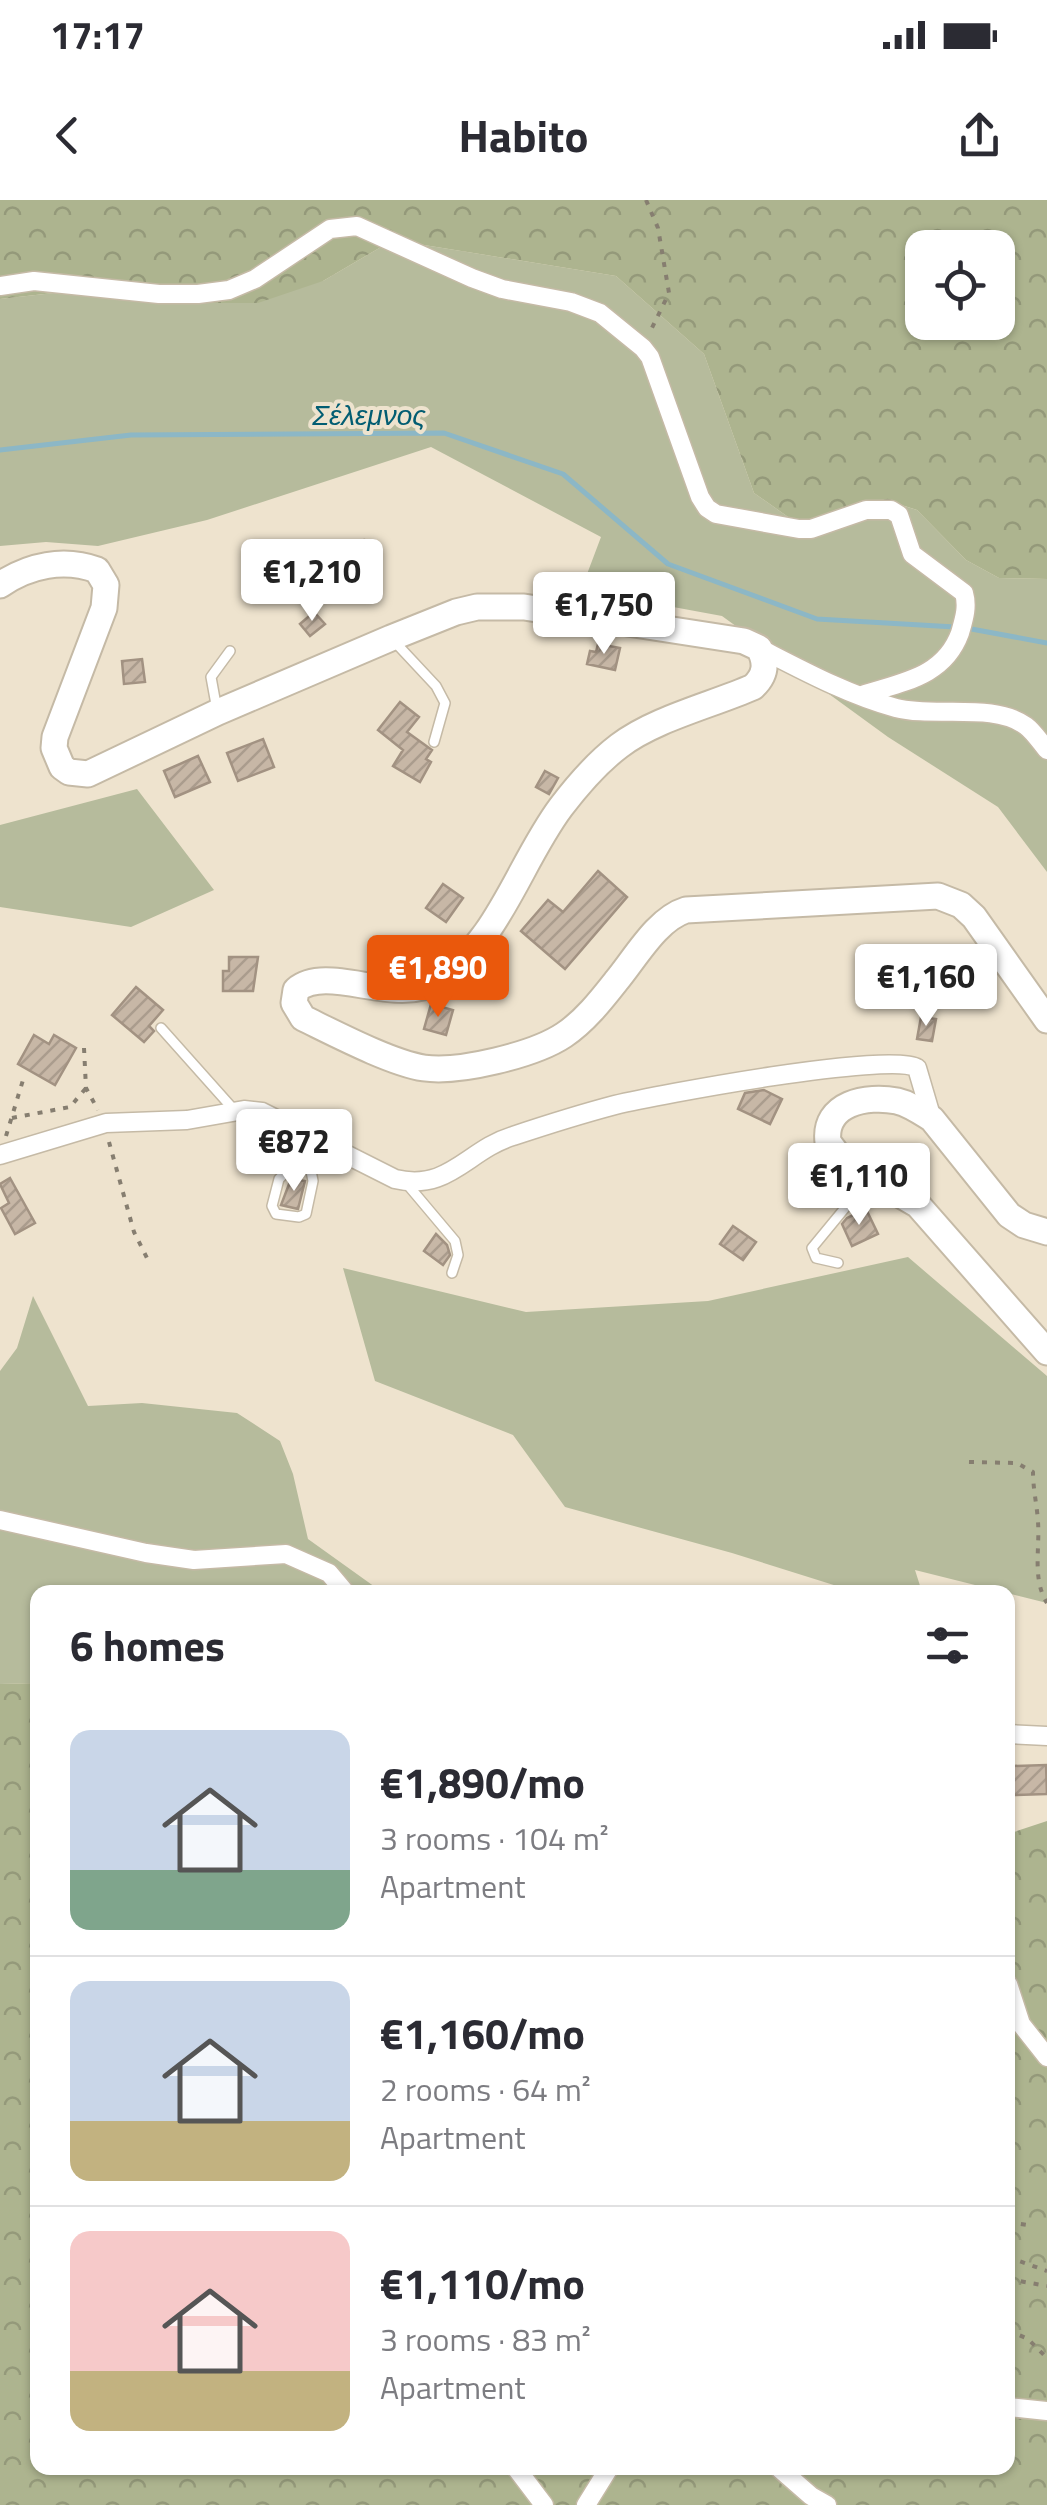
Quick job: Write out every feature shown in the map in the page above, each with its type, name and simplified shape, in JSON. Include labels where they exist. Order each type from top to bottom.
[{"type":"main road","points":[[0,585],[34,568],[62,563],[97,570],[106,585],[104,608],[55,737],[56,759],[69,772],[88,774],[106,769],[218,712],[456,612],[524,607],[726,638],[759,648],[764,673],[752,686],[632,737],[603,760],[561,807],[506,903],[474,948],[439,980],[424,988],[398,990],[308,981],[294,995],[299,1014],[409,1064],[438,1069],[472,1065],[539,1047],[564,1035],[600,1002],[665,922],[678,912],[914,895],[938,896],[961,905],[974,917],[1047,1020]]},
{"type":"main road","points":[[1047,1232],[1008,1215],[932,1119],[894,1100],[858,1101],[836,1112],[830,1122],[828,1142],[840,1158],[918,1205],[1047,1352]]},
{"type":"street","points":[[0,286],[34,281],[159,294],[229,290],[255,279],[313,238],[330,230],[357,226],[487,284],[571,302],[600,314],[643,348],[656,370],[707,508],[729,518],[799,529],[811,529],[866,510],[891,510],[899,515],[912,554],[964,593],[966,612],[947,659],[935,670],[862,695]]},
{"type":"street","points":[[759,648],[862,695],[913,712],[994,714],[1008,718],[1026,726],[1047,750]]},
{"type":"street","points":[[0,1156],[106,1123],[262,1112],[310,1144],[406,1182],[433,1181],[510,1136],[619,1104],[842,1066],[890,1062],[911,1064],[921,1074],[932,1119]]},
{"type":"street","points":[[0,1520],[146,1554],[194,1560],[286,1554],[328,1573],[339,1585]]},
{"type":"street","points":[[1015,1734],[1047,1736]]},
{"type":"street","points":[[1015,2006],[1021,2024],[1047,2057]]},
{"type":"street","points":[[1015,2408],[1047,2411]]},
{"type":"street","points":[[521,2475],[544,2505]]},
{"type":"street","points":[[586,2505],[605,2475]]},
{"type":"street","points":[[788,2475],[828,2505]]},
{"type":"lane","points":[[391,638],[436,686],[444,704],[434,742]]},
{"type":"lane","points":[[218,712],[211,677],[230,651]]},
{"type":"lane","points":[[161,1028],[235,1111]]},
{"type":"lane","points":[[310,1144],[313,1181],[306,1214],[276,1214],[272,1206],[279,1179],[310,1144]]},
{"type":"lane","points":[[838,1263],[816,1258],[812,1248],[870,1178]]},
{"type":"lane","points":[[406,1182],[455,1241],[458,1255],[452,1273]]},
{"type":"path","points":[[643,348],[669,292],[658,228],[646,200]]},
{"type":"path","points":[[84,1048],[86,1088],[106,1123],[134,1232],[150,1264]]},
{"type":"path","points":[[6,1136],[23,1080]]},
{"type":"path","points":[[12,1118],[70,1108],[86,1088]]},
{"type":"path","points":[[969,1462],[1017,1463],[1033,1472],[1038,1517],[1038,1588],[1047,1603]]},
{"type":"path","points":[[1015,2223],[1028,2224]]},
{"type":"path","points":[[1015,2260],[1047,2271]]},
{"type":"path","points":[[1015,2280],[1047,2286]]},
{"type":"path","points":[[1015,2334],[1047,2358]]},
{"type":"green space","points":[[0,200],[1047,200],[1047,579],[999,578],[966,560],[917,510],[886,500],[811,533],[754,493],[704,354],[616,276],[393,240],[323,281],[258,303],[182,303],[98,288],[0,299]]},
{"type":"green space","points":[[393,240],[616,276],[704,354],[754,493],[811,533],[885,500],[917,510],[966,560],[999,578],[1047,579],[1047,872],[998,807],[888,737],[722,616],[581,590],[601,537],[431,447],[207,520],[98,546],[46,542],[0,546],[0,299],[98,288],[323,281]]},
{"type":"green space","points":[[137,789],[214,890],[131,927],[0,907],[0,825]]},
{"type":"green space","points":[[908,1257],[1047,1376],[1047,1603],[1015,1595],[1015,1585],[975,1585],[915,1570],[920,1585],[834,1585],[565,1507],[513,1435],[375,1381],[343,1268],[526,1312],[708,1301]]},
{"type":"green space","points":[[33,1296],[88,1406],[142,1403],[237,1413],[280,1441],[293,1474],[308,1539],[372,1585],[30,1585],[30,1683],[0,1684],[0,1371],[17,1348]]},
{"type":"green space","points":[[30,1683],[30,2475],[1015,2475],[1015,1832],[1047,1821],[1047,2505],[0,2505],[0,1684]]},
{"type":"building","points":[[364,540],[368,574],[334,578],[330,543]]},
{"type":"building","points":[[314,612],[325,624],[310,636],[300,624]]},
{"type":"building","points":[[598,644],[620,648],[615,670],[587,664],[590,651],[596,652]]},
{"type":"building","points":[[142,659],[145,682],[124,684],[122,661]]},
{"type":"building","points":[[400,702],[419,717],[407,732],[432,750],[426,759],[431,762],[420,782],[393,766],[403,750],[378,730]]},
{"type":"building","points":[[263,739],[274,767],[238,781],[227,753]]},
{"type":"building","points":[[198,756],[210,782],[175,797],[164,771]]},
{"type":"building","points":[[545,771],[558,778],[549,794],[536,787]]},
{"type":"building","points":[[598,871],[627,897],[565,969],[521,931],[548,900],[563,912]]},
{"type":"building","points":[[443,884],[463,898],[446,922],[426,908]]},
{"type":"building","points":[[229,957],[258,957],[253,991],[223,991],[223,971],[229,971]]},
{"type":"building","points":[[136,987],[163,1010],[149,1026],[154,1031],[144,1042],[112,1015]]},
{"type":"building","points":[[431,1004],[453,1010],[446,1035],[424,1029]]},
{"type":"building","points":[[921,1017],[936,1019],[932,1041],[917,1039]]},
{"type":"building","points":[[34,1035],[49,1044],[54,1035],[76,1048],[55,1085],[18,1064]]},
{"type":"building","points":[[764,1090],[782,1099],[770,1124],[738,1109],[745,1093]]},
{"type":"building","points":[[10,1178],[35,1223],[15,1234],[1,1208],[9,1203],[0,1184]]},
{"type":"building","points":[[291,1179],[305,1181],[298,1209],[281,1205]]},
{"type":"building","points":[[866,1209],[878,1234],[852,1246],[842,1224]]},
{"type":"building","points":[[733,1226],[756,1242],[743,1260],[720,1244]]},
{"type":"building","points":[[436,1234],[447,1245],[450,1255],[443,1265],[424,1251]]},
{"type":"building","points":[[1046,1765],[1047,1794],[1015,1795],[1015,1766]]},
{"type":"waterway","name":"Σέλεμνος","points":[[0,450],[131,435],[444,433],[563,474],[668,564],[817,619],[955,627]]},
{"type":"waterway","name":"Σέλεμνος","points":[[966,628],[1047,643]]}]
